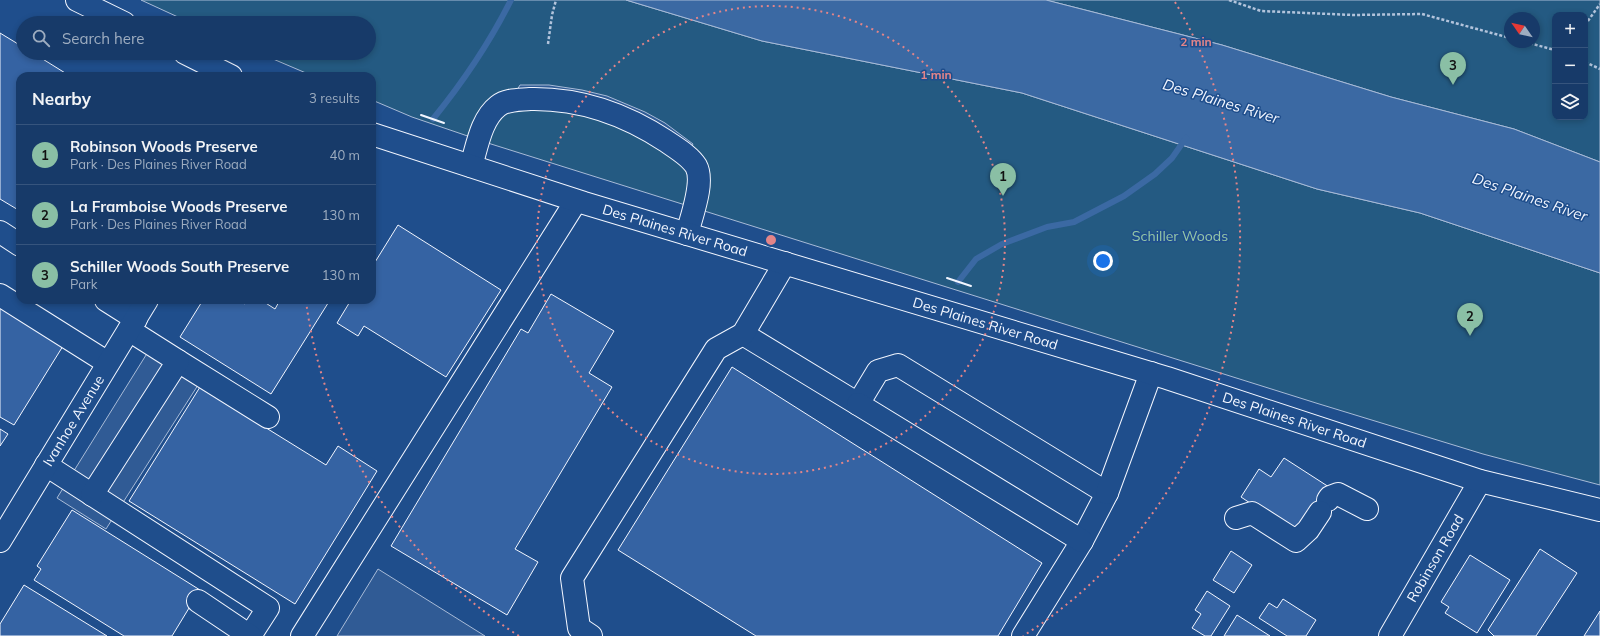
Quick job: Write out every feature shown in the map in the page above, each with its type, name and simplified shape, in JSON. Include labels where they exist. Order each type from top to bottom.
[{"type":"main road","points":[[77,0],[110,16]]},
{"type":"main road","points":[[199,60],[223,72]]},
{"type":"main road","points":[[471,166],[483,128],[489,115],[498,106],[511,100],[538,99],[565,101],[615,113],[644,127],[688,157],[696,166],[700,178],[687,234]]},
{"type":"main road","name":"Des Plaines River Road","points":[[376,135],[576,201],[1151,373],[1480,481],[1600,510]]},
{"type":"main road","points":[[302,636],[576,201]]},
{"type":"main road","points":[[0,232],[16,242]]},
{"type":"main road","points":[[591,636],[579,628],[572,578],[716,349],[743,334],[785,263]]},
{"type":"main road","points":[[0,295],[108,364]]},
{"type":"main road","points":[[110,304],[132,324],[178,361],[268,417]]},
{"type":"main road","name":"Ivanhoe Avenue","points":[[0,541],[144,304]]},
{"type":"main road","points":[[743,334],[1082,541]]},
{"type":"main road","points":[[92,495],[178,361]]},
{"type":"main road","points":[[858,404],[878,371],[898,365],[1107,493]]},
{"type":"main road","points":[[1023,636],[1082,541],[1107,493],[1151,373]]},
{"type":"main road","points":[[46,465],[268,608],[250,636],[198,601]]},
{"type":"main road","name":"Robinson Road","points":[[1390,636],[1480,481]]},
{"type":"main road","points":[[1236,518],[1252,513],[1296,541],[1308,530],[1330,497],[1338,494],[1367,509]]},
{"type":"path","points":[[548,44],[552,15],[556,0]]},
{"type":"path","points":[[1229,0],[1261,11],[1353,15],[1422,14],[1504,36]]},
{"type":"path","points":[[1588,21],[1600,4]]},
{"type":"path","points":[[1540,46],[1552,49]]},
{"type":"path","points":[[1588,63],[1600,69]]},
{"type":"green space","name":"Schiller Woods","points":[[141,0],[626,0],[762,41],[1022,93],[1317,189],[1420,213],[1600,273],[1600,485],[1483,454],[1316,403],[491,144],[412,117],[376,102],[376,72],[304,72],[275,60],[376,60],[376,16],[176,16]]},
{"type":"green space","points":[[1046,0],[1600,0],[1600,162],[1514,129],[1391,97],[1222,45]]},
{"type":"shaded area","points":[[520,85],[549,85],[582,90],[607,96],[645,112],[665,123],[693,144],[687,157],[644,127],[511,100]]},
{"type":"shaded area","points":[[156,339],[207,371],[106,529],[57,498]]},
{"type":"shaded area","points":[[378,569],[485,636],[337,636]]},
{"type":"water","name":"Des Plaines River","points":[[626,0],[1046,0],[1222,45],[1391,97],[1514,129],[1600,162],[1600,273],[1420,213],[1317,189],[1022,93],[762,41]]},
{"type":"building","points":[[0,33],[16,43],[16,60],[44,60],[64,72],[16,72],[16,209],[0,199]]},
{"type":"building","points":[[398,225],[501,290],[446,377],[364,326],[358,336],[337,323],[349,304],[376,304],[376,261]]},
{"type":"building","points":[[551,294],[614,331],[589,373],[612,387],[515,549],[538,562],[507,615],[391,546],[521,329],[528,333]]},
{"type":"building","points":[[201,304],[267,304],[275,309],[278,304],[327,304],[271,394],[180,337]]},
{"type":"building","points":[[0,306],[63,346],[14,425],[0,417]]},
{"type":"building","points":[[732,367],[1042,563],[998,636],[756,636],[618,550]]},
{"type":"building","points":[[200,387],[326,465],[338,446],[377,471],[295,604],[129,501]]},
{"type":"building","points":[[0,429],[8,434],[0,446]]},
{"type":"building","points":[[1284,458],[1329,487],[1335,504],[1327,516],[1298,535],[1241,497],[1259,469],[1271,477]]},
{"type":"building","points":[[72,510],[200,590],[172,636],[124,636],[34,580],[41,569],[37,566]]},
{"type":"building","points":[[1540,549],[1577,573],[1536,636],[1494,636],[1488,630]]},
{"type":"building","points":[[1231,551],[1252,565],[1234,593],[1213,580]]},
{"type":"building","points":[[1470,555],[1510,580],[1477,633],[1445,613],[1449,607],[1441,602]]},
{"type":"building","points":[[24,585],[107,636],[0,636],[0,624]]},
{"type":"building","points":[[1207,591],[1230,606],[1211,636],[1205,636],[1192,628],[1201,614],[1195,610]]},
{"type":"building","points":[[1283,599],[1316,620],[1306,636],[1287,636],[1259,618],[1269,603],[1277,608]]},
{"type":"building","points":[[1600,611],[1600,636],[1584,636]]},
{"type":"building","points":[[1237,615],[1270,636],[1224,636]]},
{"type":"waterway","points":[[433,119],[455,91],[475,61],[511,0]]},
{"type":"waterway","points":[[958,282],[976,259],[1002,244],[1047,227],[1074,222],[1124,196],[1155,174],[1172,158],[1186,138]]},
{"type":"wall","points":[[421,115],[444,123]]},
{"type":"wall","points":[[947,278],[971,286]]},
{"type":"place","name":"Schiller Woods South Preserve","points":[[1453,85]]},
{"type":"place","name":"Robinson Woods Preserve","points":[[1003,196]]},
{"type":"place","name":"La Framboise Woods Preserve","points":[[1470,336]]}]
